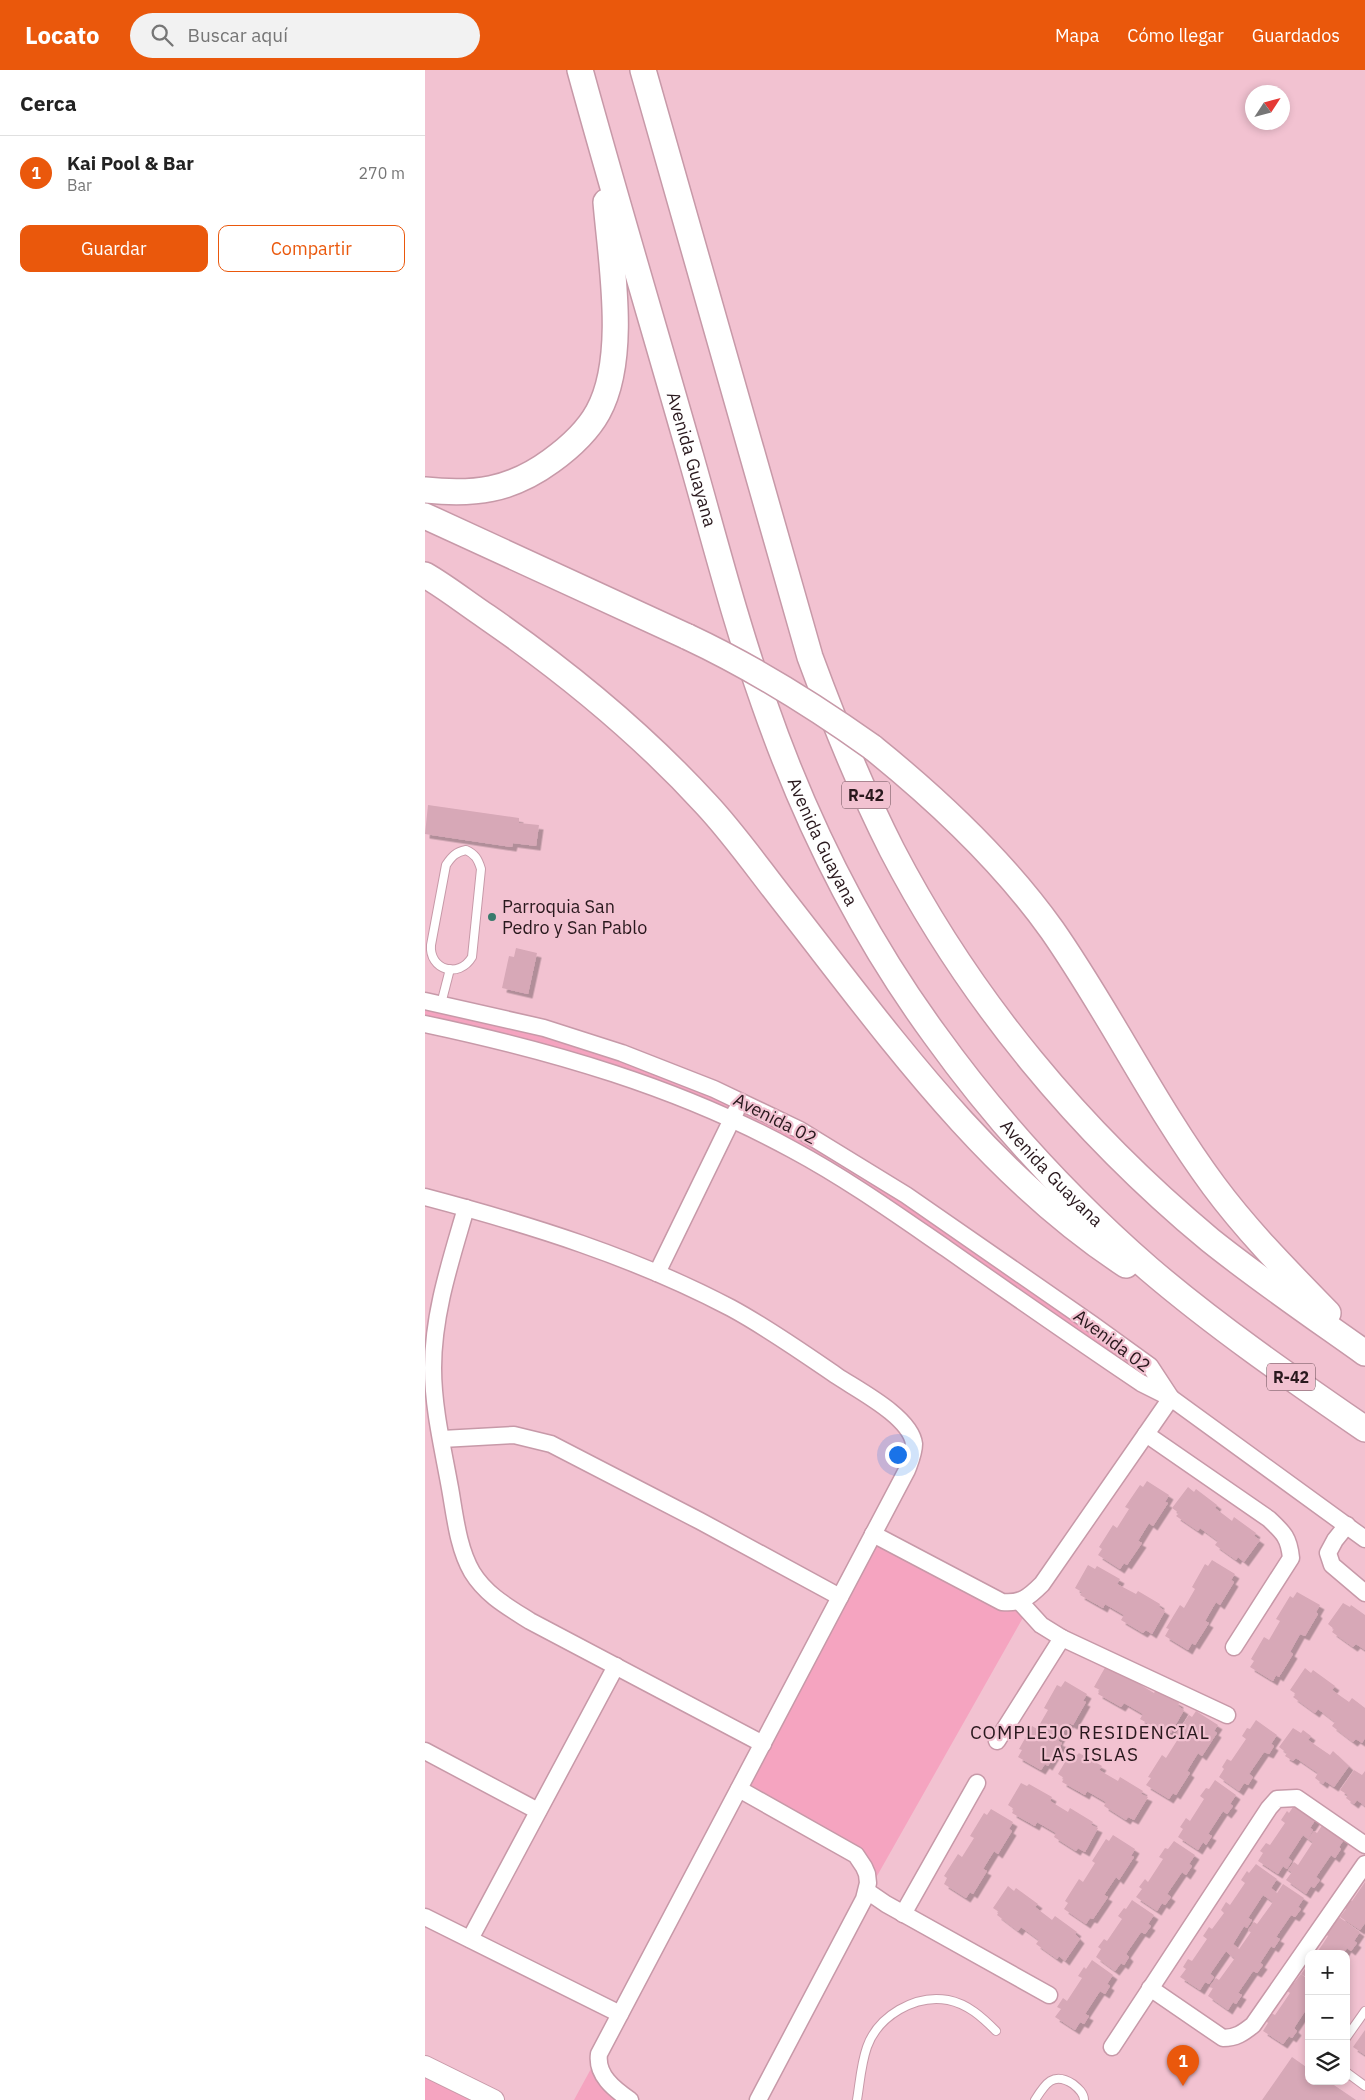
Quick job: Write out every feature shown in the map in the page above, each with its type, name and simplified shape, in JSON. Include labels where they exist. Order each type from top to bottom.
[{"type":"main road","name":"Avenida Guayana","points":[[580,70],[763,702],[798,791],[843,889],[896,978],[934,1035],[1000,1117],[1066,1190],[1150,1270],[1219,1325],[1365,1428]]},
{"type":"main road","name":"R-42","points":[[643,70],[810,656],[836,728],[865,792],[913,888],[943,938],[1009,1033],[1060,1095],[1108,1146],[1211,1240],[1267,1283],[1365,1352]]},
{"type":"main road","points":[[425,490],[455,493],[474,492],[510,484],[531,474],[569,448],[598,412],[613,366],[615,337],[611,255],[600,142]]},
{"type":"main road","points":[[425,516],[688,637],[794,693],[825,713],[872,748],[949,813],[996,862],[1051,929],[1089,987],[1165,1112],[1215,1187],[1287,1271],[1365,1352]]},
{"type":"main road","points":[[425,575],[537,652],[637,735],[707,804],[878,1022],[931,1086],[1000,1162],[1044,1202],[1098,1246],[1219,1325]]},
{"type":"street","name":"Avenida 02","points":[[425,1001],[545,1028],[614,1050],[663,1068],[741,1101],[800,1130],[843,1154],[954,1227],[1150,1366],[1171,1398]]},
{"type":"street","name":"Avenida 02","points":[[425,1024],[491,1037],[577,1060],[654,1088],[732,1120],[791,1149],[845,1180],[1141,1384],[1171,1398]]},
{"type":"street","points":[[657,1274],[741,1101]]},
{"type":"street","points":[[425,1197],[547,1231],[657,1274],[732,1309],[770,1331],[893,1414],[905,1424],[913,1439],[912,1458],[599,2054],[598,2062],[605,2078],[630,2100]]},
{"type":"street","points":[[466,1208],[447,1274],[434,1346],[435,1393],[442,1439],[462,1546],[472,1572],[481,1585],[507,1607],[763,1744]]},
{"type":"street","points":[[873,1534],[1002,1602],[1020,1602],[1042,1584],[1171,1398],[1365,1539]]},
{"type":"street","points":[[1146,1434],[1269,1519],[1284,1533],[1290,1545],[1291,1558],[1234,1647]]},
{"type":"street","points":[[442,1439],[514,1435],[551,1444],[840,1597]]},
{"type":"street","points":[[1347,1525],[1335,1540],[1329,1553],[1332,1565],[1365,1593]]},
{"type":"street","points":[[1020,1602],[1041,1625],[1062,1638],[1227,1715]]},
{"type":"street","points":[[997,1741],[1062,1638]]},
{"type":"street","points":[[469,1939],[615,1666]]},
{"type":"street","points":[[425,1751],[538,1811]]},
{"type":"street","points":[[903,1914],[977,1783]]},
{"type":"street","points":[[739,1789],[856,1855],[865,1867],[867,1874],[867,1891],[758,2100]]},
{"type":"street","points":[[1111,2047],[1269,1808],[1277,1799],[1297,1798],[1365,1845]]},
{"type":"street","points":[[1150,1988],[1223,2038],[1233,2038],[1244,2033],[1253,2025],[1365,1864]]},
{"type":"street","points":[[867,1891],[903,1914],[1049,1995]]},
{"type":"street","points":[[425,1917],[620,2014]]},
{"type":"street","points":[[425,2066],[494,2100]]},
{"type":"lane","points":[[466,850],[479,860],[481,868],[472,957],[467,965],[461,969],[450,969],[441,967],[433,961],[430,953],[431,945],[446,865],[452,856],[466,850]]},
{"type":"lane","points":[[441,1004],[450,969]]},
{"type":"lane","points":[[857,2100],[861,2067],[867,2045],[877,2029],[889,2017],[905,2006],[926,2000],[947,2000],[968,2007],[996,2031]]},
{"type":"lane","points":[[1350,2032],[1365,2011]]},
{"type":"lane","points":[[1350,2075],[1365,2086]]},
{"type":"lane","points":[[1035,2100],[1049,2082],[1058,2078],[1066,2080],[1078,2088],[1084,2096],[1084,2100]]},
{"type":"shaded area","points":[[425,1001],[544,1028],[800,1130],[1150,1366],[1171,1398],[931,1238],[707,1109],[425,1024]]},
{"type":"shaded area","points":[[873,1534],[1002,1602],[1042,1584],[864,1899],[864,1867],[739,1789]]},
{"type":"shaded area","points":[[599,2054],[598,2062],[630,2100],[574,2100]]},
{"type":"shaded area","points":[[425,2066],[494,2100],[425,2100]]},
{"type":"building","points":[[428,805],[519,818],[519,823],[539,825],[536,846],[513,843],[512,847],[425,834]]},
{"type":"building","points":[[516,948],[537,953],[528,994],[502,988],[509,956],[514,957]]},
{"type":"building","points":[[1147,1481],[1169,1495],[1165,1502],[1168,1503],[1153,1526],[1149,1523],[1138,1541],[1142,1543],[1127,1565],[1124,1563],[1120,1569],[1098,1555],[1102,1549],[1099,1547],[1113,1525],[1117,1528],[1129,1509],[1125,1507],[1140,1485],[1143,1487]]},
{"type":"building","points":[[1188,1487],[1194,1492],[1196,1489],[1217,1505],[1215,1508],[1232,1521],[1234,1517],[1256,1533],[1254,1536],[1260,1540],[1244,1562],[1238,1557],[1236,1560],[1215,1545],[1218,1541],[1200,1528],[1198,1531],[1176,1516],[1179,1513],[1172,1508]]},
{"type":"building","points":[[1212,1560],[1235,1574],[1231,1580],[1234,1582],[1220,1605],[1216,1602],[1205,1621],[1209,1623],[1195,1645],[1192,1643],[1188,1650],[1165,1636],[1169,1629],[1166,1628],[1180,1605],[1184,1608],[1195,1589],[1192,1587],[1205,1564],[1208,1566]]},
{"type":"building","points":[[1088,1565],[1095,1569],[1097,1566],[1120,1579],[1117,1584],[1136,1594],[1138,1591],[1160,1604],[1159,1607],[1165,1611],[1152,1634],[1146,1630],[1143,1633],[1121,1620],[1124,1615],[1105,1604],[1103,1608],[1080,1595],[1082,1592],[1075,1588]]},
{"type":"building","points":[[1297,1592],[1320,1605],[1316,1612],[1318,1614],[1305,1636],[1300,1634],[1290,1652],[1293,1654],[1279,1677],[1276,1675],[1273,1681],[1250,1667],[1254,1661],[1251,1659],[1264,1637],[1269,1640],[1280,1621],[1276,1619],[1290,1596],[1293,1598]]},
{"type":"building","points":[[1343,1603],[1350,1607],[1351,1605],[1365,1615],[1365,1650],[1356,1644],[1353,1647],[1332,1632],[1334,1629],[1328,1624]]},
{"type":"building","points":[[1107,1664],[1138,1678],[1136,1682],[1154,1693],[1156,1690],[1179,1703],[1178,1706],[1184,1710],[1171,1733],[1164,1729],[1163,1732],[1140,1719],[1143,1714],[1124,1703],[1121,1707],[1098,1694],[1100,1690],[1094,1687]]},
{"type":"building","points":[[1305,1668],[1311,1673],[1313,1670],[1335,1686],[1332,1690],[1349,1702],[1352,1698],[1365,1708],[1365,1738],[1362,1743],[1356,1739],[1353,1742],[1332,1726],[1335,1722],[1318,1709],[1315,1713],[1293,1697],[1296,1694],[1290,1690]]},
{"type":"building","points":[[1065,1681],[1087,1694],[1083,1701],[1086,1702],[1073,1725],[1069,1723],[1058,1741],[1062,1743],[1048,1766],[1045,1764],[1041,1770],[1018,1757],[1022,1750],[1019,1749],[1032,1726],[1037,1729],[1048,1710],[1044,1708],[1057,1685],[1061,1687]]},
{"type":"building","points":[[1196,1711],[1218,1725],[1214,1731],[1217,1733],[1202,1756],[1198,1753],[1187,1771],[1190,1773],[1176,1795],[1173,1793],[1169,1799],[1146,1785],[1151,1778],[1148,1777],[1162,1755],[1166,1758],[1178,1739],[1174,1737],[1189,1715],[1192,1717]]},
{"type":"building","points":[[1256,1720],[1277,1735],[1271,1744],[1274,1746],[1269,1754],[1264,1752],[1249,1774],[1253,1777],[1248,1785],[1244,1783],[1239,1791],[1219,1777],[1227,1759],[1231,1761],[1246,1739],[1242,1736],[1247,1728],[1250,1729]]},
{"type":"building","points":[[1293,1728],[1301,1733],[1303,1730],[1311,1736],[1308,1740],[1330,1755],[1333,1751],[1349,1766],[1334,1787],[1325,1781],[1323,1784],[1315,1778],[1318,1773],[1296,1758],[1293,1761],[1285,1756],[1287,1753],[1279,1747]]},
{"type":"building","points":[[1071,1752],[1077,1755],[1079,1753],[1102,1766],[1099,1770],[1118,1781],[1120,1777],[1143,1791],[1141,1794],[1148,1797],[1134,1820],[1128,1817],[1126,1820],[1104,1806],[1106,1802],[1087,1791],[1085,1795],[1062,1782],[1064,1778],[1058,1774]]},
{"type":"building","points":[[1354,1770],[1362,1775],[1365,1771],[1365,1806],[1357,1800],[1354,1804],[1346,1798],[1348,1795],[1340,1790]]},
{"type":"building","points":[[1215,1780],[1236,1795],[1230,1804],[1233,1806],[1227,1814],[1223,1811],[1208,1834],[1212,1836],[1206,1845],[1203,1842],[1198,1850],[1178,1837],[1183,1829],[1180,1827],[1186,1818],[1190,1821],[1204,1799],[1200,1796],[1206,1788],[1209,1789]]},
{"type":"building","points":[[1021,1783],[1027,1786],[1029,1784],[1052,1797],[1050,1801],[1068,1812],[1070,1808],[1093,1822],[1091,1825],[1098,1828],[1085,1852],[1078,1848],[1076,1851],[1054,1837],[1056,1833],[1037,1822],[1035,1826],[1012,1813],[1014,1809],[1008,1805]]},
{"type":"building","points":[[1295,1804],[1316,1819],[1310,1828],[1313,1830],[1308,1839],[1303,1835],[1288,1858],[1292,1861],[1287,1869],[1283,1866],[1278,1874],[1258,1861],[1263,1853],[1260,1851],[1266,1843],[1270,1845],[1285,1823],[1281,1820]]},
{"type":"building","points":[[991,1809],[1013,1822],[1009,1829],[1012,1831],[998,1854],[994,1851],[983,1869],[987,1871],[973,1894],[970,1892],[966,1898],[944,1884],[947,1878],[944,1876],[958,1854],[962,1857],[974,1838],[970,1836],[984,1813],[987,1815]]},
{"type":"building","points":[[1323,1824],[1345,1838],[1335,1858],[1331,1855],[1316,1877],[1320,1880],[1314,1888],[1311,1886],[1306,1894],[1286,1880],[1292,1872],[1288,1870],[1294,1862],[1298,1865],[1313,1842],[1308,1839],[1314,1831],[1317,1833]]},
{"type":"building","points":[[1113,1835],[1135,1849],[1131,1856],[1134,1857],[1119,1880],[1116,1877],[1104,1895],[1108,1897],[1093,1919],[1090,1918],[1086,1924],[1064,1909],[1068,1903],[1065,1901],[1079,1879],[1083,1882],[1095,1863],[1092,1861],[1106,1839],[1109,1841]]},
{"type":"building","points":[[1174,1841],[1195,1855],[1189,1864],[1192,1866],[1186,1875],[1182,1872],[1167,1894],[1171,1897],[1165,1905],[1162,1903],[1157,1911],[1136,1897],[1142,1889],[1139,1887],[1145,1879],[1148,1882],[1163,1859],[1159,1857],[1165,1848],[1168,1849]]},
{"type":"building","points":[[1256,1864],[1277,1879],[1271,1888],[1277,1893],[1283,1884],[1304,1898],[1298,1907],[1301,1909],[1295,1917],[1291,1915],[1276,1937],[1280,1939],[1274,1948],[1271,1946],[1260,1963],[1263,1965],[1257,1973],[1253,1971],[1238,1993],[1242,1995],[1236,2004],[1233,2002],[1228,2010],[1208,1996],[1213,1988],[1210,1986],[1216,1978],[1219,1980],[1235,1958],[1226,1951],[1210,1974],[1214,1977],[1209,1984],[1205,1982],[1200,1990],[1180,1977],[1186,1969],[1183,1967],[1188,1959],[1192,1961],[1207,1939],[1203,1936],[1209,1927],[1212,1929],[1224,1913],[1221,1910],[1226,1902],[1230,1905],[1245,1883],[1241,1880],[1247,1871],[1249,1873]],"holes":[[[1263,1895],[1273,1902],[1257,1924],[1254,1922],[1248,1930],[1251,1932],[1239,1949],[1233,1944],[1244,1926],[1247,1928],[1252,1920],[1248,1918]]]},
{"type":"building","points":[[1365,1882],[1365,1923],[1360,1930],[1340,1917],[1346,1909],[1343,1906],[1348,1898],[1352,1901]]},
{"type":"building","points":[[1008,1886],[1014,1891],[1016,1888],[1038,1904],[1035,1907],[1052,1920],[1055,1916],[1077,1932],[1075,1934],[1080,1939],[1065,1961],[1059,1956],[1057,1959],[1036,1944],[1039,1940],[1021,1927],[1018,1931],[997,1915],[999,1912],[993,1908]]},
{"type":"building","points":[[1132,1900],[1154,1915],[1148,1924],[1151,1926],[1145,1934],[1141,1932],[1126,1954],[1129,1957],[1124,1965],[1121,1963],[1115,1971],[1096,1957],[1101,1949],[1098,1947],[1104,1939],[1107,1941],[1122,1919],[1118,1916]]},
{"type":"building","points":[[1339,1917],[1360,1932],[1354,1941],[1357,1943],[1351,1951],[1347,1948],[1346,1950],[1319,1950],[1328,1936],[1325,1933],[1330,1924],[1333,1926]]},
{"type":"building","points":[[1092,1960],[1113,1975],[1107,1984],[1110,1986],[1105,1994],[1100,1991],[1085,2014],[1089,2016],[1084,2024],[1080,2022],[1075,2030],[1055,2017],[1061,2009],[1057,2007],[1063,1998],[1067,2001],[1082,1978],[1078,1976]]},
{"type":"building","points":[[1305,1969],[1305,1976],[1301,1974]]},
{"type":"building","points":[[1301,1974],[1305,1977],[1305,2011],[1294,2028],[1297,2031],[1292,2038],[1289,2036],[1283,2044],[1263,2031],[1271,2013],[1275,2015],[1290,1993],[1286,1990],[1292,1981],[1294,1983]]},
{"type":"building","points":[[1365,2030],[1365,2055],[1353,2047]]},
{"type":"building","points":[[1292,2057],[1305,2066],[1305,2085],[1334,2085],[1356,2100],[1262,2100]]},
{"type":"place","name":"Parroquia San Pedro y San Pablo","points":[[492,917]]},
{"type":"place","name":"Kai Pool & Bar","points":[[1183,2086]]},
{"type":"district","name":"COMPLEJO RESIDENCIAL LAS ISLAS","points":[[1090,1743]]}]
